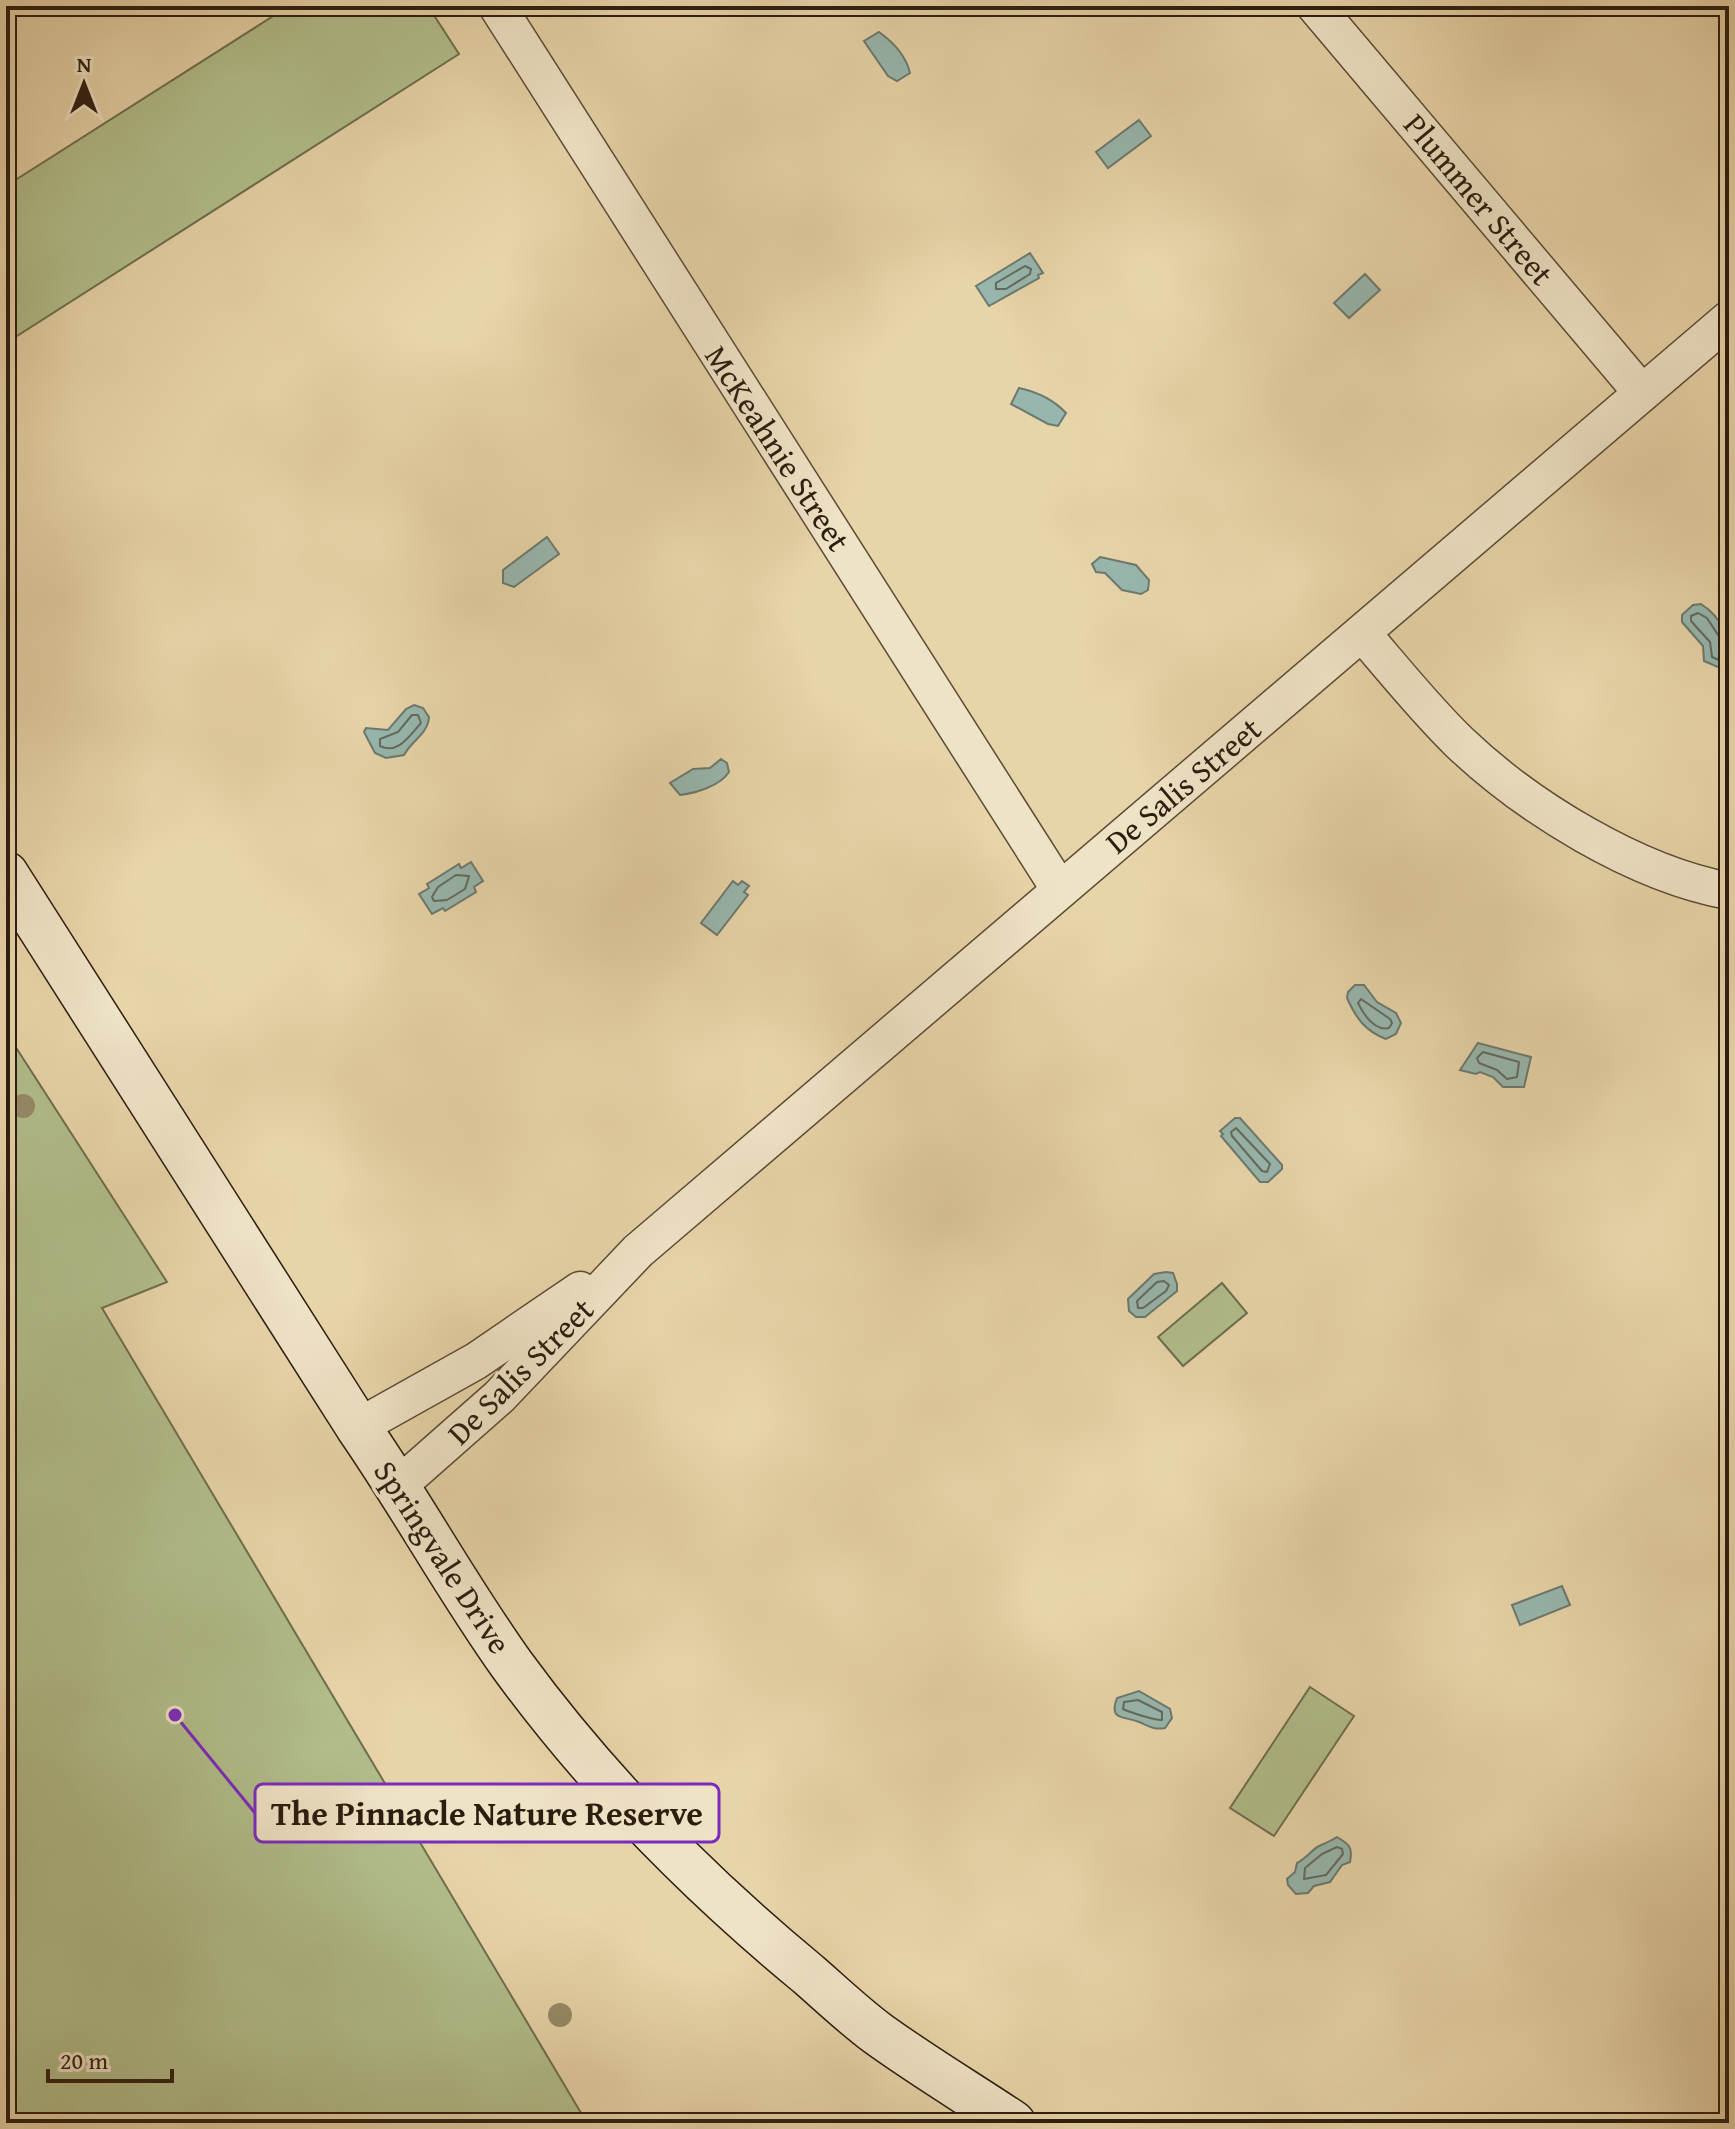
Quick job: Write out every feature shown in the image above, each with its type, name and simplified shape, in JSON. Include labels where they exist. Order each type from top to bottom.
[{"type":"main road","name":"Springvale Drive","points":[[6,874],[398,1486],[474,1610],[514,1668],[588,1758],[669,1847],[767,1941],[877,2033],[1013,2123]]},
{"type":"street","name":"McKeahnie Street","points":[[497,6],[1060,890]]},
{"type":"street","name":"Plummer Street","points":[[1315,6],[1642,393]]},
{"type":"street","name":"De Salis Street","points":[[398,1486],[499,1397],[638,1251],[1729,319]]},
{"type":"street","points":[[1362,633],[1461,743],[1538,807],[1622,855],[1711,888],[1729,891]]},
{"type":"street","name":"De Salis Street","points":[[358,1427],[476,1361],[638,1251]]},
{"type":"green space","points":[[289,6],[428,6],[459,54],[6,343],[6,186]]},
{"type":"green space","points":[[6,1032],[167,1282],[102,1308],[587,2123],[6,2123]]},
{"type":"green space","points":[[1222,1283],[1247,1313],[1183,1366],[1158,1337]]},
{"type":"green space","points":[[1310,1687],[1354,1716],[1274,1836],[1230,1808]]},
{"type":"water","points":[[879,32],[898,50],[908,67],[910,73],[897,81],[888,76],[864,41]]},
{"type":"water","points":[[1139,120],[1151,136],[1108,168],[1096,152]]},
{"type":"water","points":[[1030,253],[1043,273],[989,306],[976,286]]},
{"type":"water","points":[[1365,274],[1380,290],[1349,318],[1334,303]]},
{"type":"water","points":[[1019,388],[1045,397],[1061,408],[1066,413],[1058,426],[1048,424],[1011,404]]},
{"type":"water","points":[[547,537],[559,554],[514,587],[503,583],[503,570]]},
{"type":"water","points":[[1100,557],[1136,565],[1149,580],[1148,590],[1141,594],[1122,590],[1105,573],[1096,572],[1092,564]]},
{"type":"water","points":[[1701,604],[1720,622],[1726,637],[1729,663],[1720,668],[1704,661],[1703,646],[1682,622],[1682,615],[1693,605]]},
{"type":"water","points":[[414,705],[423,708],[429,717],[423,733],[404,755],[386,758],[375,753],[364,732],[366,728],[388,730],[406,709]]},
{"type":"water","points":[[721,759],[727,763],[729,772],[714,785],[680,795],[670,783],[693,769],[710,768]]},
{"type":"water","points":[[471,862],[483,881],[474,887],[476,892],[445,911],[443,908],[432,914],[419,894],[429,888],[427,884],[459,864],[461,868]]},
{"type":"water","points":[[733,881],[738,885],[742,881],[749,886],[744,892],[748,895],[717,935],[701,923]]},
{"type":"water","points":[[1355,985],[1364,985],[1377,1002],[1396,1013],[1401,1023],[1396,1034],[1386,1039],[1362,1023],[1347,998]]},
{"type":"water","points":[[1478,1043],[1531,1057],[1524,1087],[1503,1087],[1493,1077],[1460,1070]]},
{"type":"water","points":[[1235,1118],[1240,1118],[1282,1165],[1282,1169],[1268,1182],[1260,1182],[1221,1136],[1220,1131]]},
{"type":"water","points":[[1173,1273],[1177,1291],[1145,1317],[1136,1317],[1129,1311],[1128,1299],[1154,1274]]},
{"type":"water","points":[[1562,1586],[1570,1605],[1520,1625],[1512,1605]]},
{"type":"water","points":[[1139,1691],[1170,1709],[1172,1718],[1165,1728],[1151,1727],[1116,1714],[1117,1698]]},
{"type":"water","points":[[1337,1837],[1349,1846],[1350,1862],[1342,1865],[1330,1882],[1314,1886],[1308,1893],[1296,1894],[1287,1879],[1295,1872],[1297,1863],[1317,1847]]},
{"type":"place","name":"The Pinnacle Nature Reserve","points":[[175,1715]]}]
